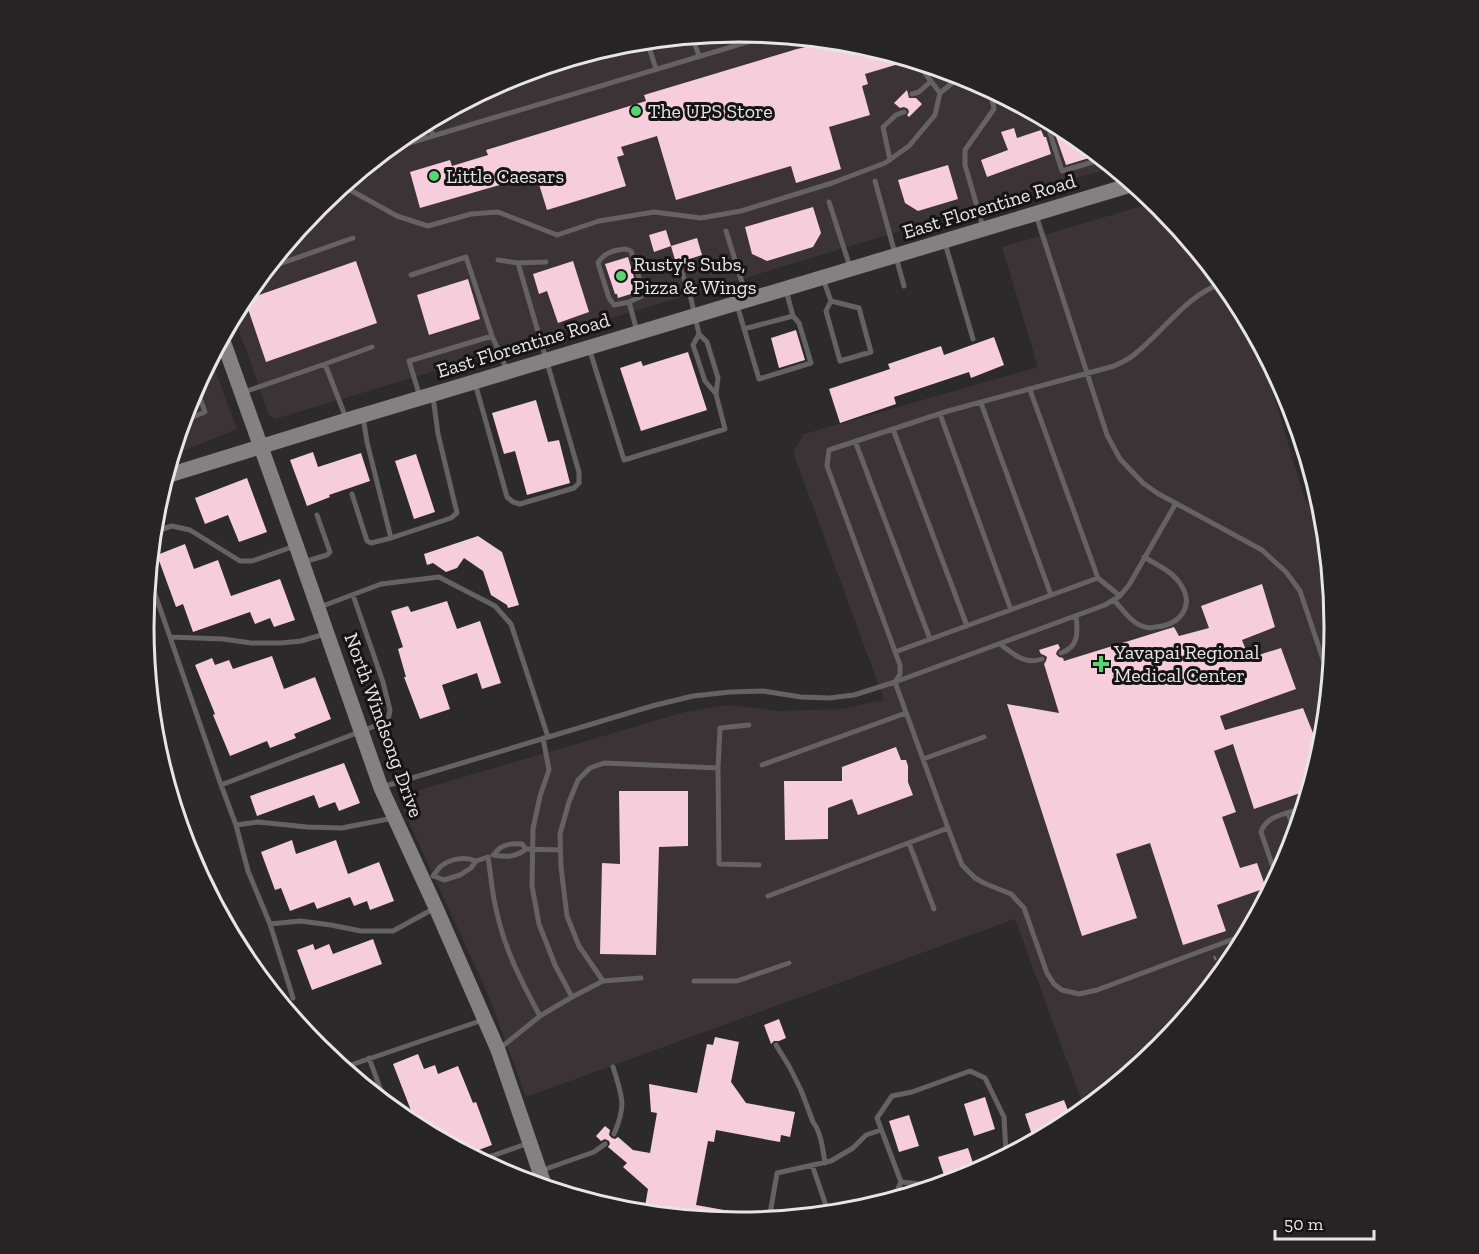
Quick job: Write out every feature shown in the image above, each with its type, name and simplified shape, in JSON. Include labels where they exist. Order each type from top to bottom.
[{"type":"street","name":"East Florentine Road","points":[[175,473],[1125,187]]},
{"type":"street","name":"North Windsong Drive","points":[[225,348],[381,788],[394,818],[429,878],[436,908],[498,1050],[542,1177]]},
{"type":"lane","points":[[412,142],[744,42]]},
{"type":"lane","points":[[695,44],[699,56]]},
{"type":"lane","points":[[650,49],[656,69]]},
{"type":"lane","points":[[924,72],[940,93]]},
{"type":"lane","points":[[912,94],[919,92],[931,81]]},
{"type":"lane","points":[[351,190],[397,216],[428,226],[471,214],[498,212],[557,235],[599,221],[654,212],[701,218],[741,211],[832,183],[890,160],[909,146],[935,115],[940,93],[952,83]]},
{"type":"lane","points":[[917,99],[919,92]]},
{"type":"lane","points":[[983,229],[965,165],[965,150],[994,109],[992,99]]},
{"type":"lane","points":[[890,160],[883,127],[901,110]]},
{"type":"lane","points":[[431,130],[433,136]]},
{"type":"lane","points":[[1050,132],[1062,171],[1094,162]]},
{"type":"lane","points":[[875,181],[904,286]]},
{"type":"lane","points":[[829,202],[851,269]]},
{"type":"lane","points":[[1036,214],[1107,435],[1120,459],[1143,483],[1157,493],[1262,550],[1286,572],[1300,591],[1323,660]]},
{"type":"lane","points":[[726,231],[742,302],[744,329],[759,379],[811,363],[799,323],[793,316],[786,289]]},
{"type":"lane","points":[[281,263],[353,238]]},
{"type":"lane","points":[[944,241],[974,339]]},
{"type":"lane","points":[[626,249],[631,251],[642,287],[642,296],[629,302],[614,304],[609,298],[598,263],[601,257],[608,253],[626,249]]},
{"type":"lane","points":[[411,276],[466,257],[492,336],[507,372]]},
{"type":"lane","points":[[498,260],[518,263],[546,262]]},
{"type":"lane","points":[[474,382],[507,497],[520,504],[574,488],[579,483],[579,472],[518,263]]},
{"type":"lane","points":[[589,347],[624,460],[725,429],[716,394],[718,378],[707,342],[699,334],[680,263]]},
{"type":"lane","points":[[823,277],[831,301],[826,311],[840,361],[871,352],[860,308],[831,301]]},
{"type":"lane","points":[[895,682],[900,674],[900,665],[827,466],[829,450],[940,414],[1114,366],[1133,356],[1188,302],[1214,285]]},
{"type":"lane","points":[[629,302],[638,333]]},
{"type":"lane","points":[[744,329],[793,316]]},
{"type":"lane","points":[[699,334],[693,345],[705,381],[716,394]]},
{"type":"lane","points":[[352,494],[367,541],[371,543],[451,518],[457,513],[438,434],[426,396],[409,362],[492,336]]},
{"type":"lane","points":[[241,393],[372,347]]},
{"type":"lane","points":[[325,364],[346,420]]},
{"type":"lane","points":[[1030,390],[1098,578],[1120,596]]},
{"type":"lane","points":[[194,416],[205,412],[201,400]]},
{"type":"lane","points":[[981,403],[1051,595]]},
{"type":"lane","points":[[940,414],[1011,610]]},
{"type":"lane","points":[[362,415],[391,538]]},
{"type":"lane","points":[[893,429],[967,626]]},
{"type":"lane","points":[[855,441],[930,639]]},
{"type":"lane","points":[[381,788],[652,706],[693,696],[730,692],[763,692],[828,698],[854,695],[895,682],[1114,600],[1129,585],[1176,503]]},
{"type":"lane","points":[[302,563],[330,552],[317,515]]},
{"type":"lane","points":[[164,529],[172,526],[190,530],[240,561],[252,561],[296,545]]},
{"type":"lane","points":[[1114,600],[1134,622],[1147,628],[1172,623],[1182,615],[1187,599],[1178,579],[1144,557]]},
{"type":"lane","points":[[318,608],[381,584],[439,577],[495,606],[511,624],[546,738],[549,770],[540,796],[533,830],[532,886],[538,924],[555,965],[572,996]]},
{"type":"lane","points":[[895,651],[1098,578]]},
{"type":"lane","points":[[221,785],[388,721],[390,710],[380,672],[353,595]]},
{"type":"lane","points":[[156,596],[236,825],[248,871],[270,924],[293,998]]},
{"type":"lane","points":[[1061,653],[1067,651],[1075,643],[1076,616]]},
{"type":"lane","points":[[170,637],[281,643],[301,641],[327,633]]},
{"type":"lane","points":[[1000,644],[1018,657],[1033,662],[1042,659]]},
{"type":"lane","points":[[895,682],[962,865],[975,878],[1011,894],[1024,908],[1047,973],[1054,984],[1062,990],[1079,994],[1097,990],[1234,939]]},
{"type":"lane","points":[[762,765],[906,713]]},
{"type":"lane","points":[[749,725],[720,728],[719,864],[759,865]]},
{"type":"lane","points":[[922,759],[984,737]]},
{"type":"lane","points":[[603,981],[579,946],[567,916],[561,867],[560,834],[578,780],[590,768],[604,763],[718,768]]},
{"type":"lane","points":[[1273,867],[1261,832],[1263,826],[1268,820],[1294,811]]},
{"type":"lane","points":[[1288,813],[1291,821]]},
{"type":"lane","points":[[236,825],[258,822],[342,828],[394,818]]},
{"type":"lane","points":[[768,896],[948,828]]},
{"type":"lane","points":[[909,843],[934,909]]},
{"type":"lane","points":[[526,849],[522,844],[503,846],[497,848],[491,856],[496,912],[508,951],[540,1016]]},
{"type":"lane","points":[[429,878],[444,880],[471,868],[476,861],[491,856],[519,855],[526,849],[560,850]]},
{"type":"lane","points":[[429,878],[448,863],[462,858],[476,861]]},
{"type":"lane","points":[[270,924],[300,921],[361,932],[393,931],[436,908]]},
{"type":"lane","points":[[694,981],[737,981],[789,963]]},
{"type":"lane","points":[[498,1050],[540,1016],[572,996],[603,981],[641,978]]},
{"type":"lane","points":[[351,1065],[485,1019]]},
{"type":"lane","points":[[776,1045],[789,1066],[816,1125],[825,1163]]},
{"type":"lane","points":[[369,1058],[380,1089]]},
{"type":"lane","points":[[613,1067],[623,1099],[621,1118],[614,1134]]},
{"type":"lane","points":[[897,1190],[901,1182],[877,1118],[892,1096],[912,1092],[970,1071],[985,1078],[1004,1117],[1006,1148]]},
{"type":"lane","points":[[770,1211],[777,1173],[831,1161],[853,1148],[866,1135],[881,1130]]},
{"type":"lane","points":[[491,1156],[530,1142]]},
{"type":"lane","points":[[540,1171],[594,1152],[605,1144]]},
{"type":"lane","points":[[812,1165],[826,1205]]},
{"type":"lane","points":[[901,1182],[919,1184]]},
{"type":"path","points":[[1211,948],[1218,964]]},
{"type":"shaded area","points":[[701,43],[778,43],[854,53],[928,73],[998,102],[1065,141],[1104,170],[275,419],[269,415],[238,326],[275,271],[300,241],[326,213],[383,163],[447,120],[516,87],[588,62],[625,53]]},
{"type":"shaded area","name":"Yavapai Regional Medical Center","points":[[1145,205],[1204,271],[1246,335],[1269,378],[1305,500],[1311,506],[1313,513],[1323,589],[1323,665],[1313,741],[1305,778],[1280,851],[1246,920],[1204,983],[1179,1013],[1125,1067],[1082,1101],[1015,919],[526,1097],[490,999],[403,809],[409,793],[685,712],[728,705],[778,711],[842,709],[884,700],[793,452],[804,434],[1038,367],[1002,247]]},
{"type":"shaded area","points":[[215,369],[237,429],[182,451],[199,403]]},
{"type":"building","points":[[816,47],[854,53],[898,64],[865,74],[868,84],[862,86],[870,115],[829,127],[841,169],[796,183],[791,166],[676,200],[657,136],[621,147],[624,155],[617,157],[626,186],[547,210],[538,181],[529,183],[527,177],[420,208],[410,172],[450,160],[452,166],[488,155],[486,150],[646,101],[644,95],[797,49]]},
{"type":"building","points":[[907,90],[909,98],[916,98],[922,104],[909,117],[908,109],[900,108],[894,103]]},
{"type":"building","points":[[1014,128],[1017,138],[1041,130],[1046,137],[1051,154],[987,177],[981,160],[1008,150],[1001,132]]},
{"type":"building","points":[[1055,135],[1089,158],[1066,165]]},
{"type":"building","points":[[948,165],[958,199],[918,211],[905,203],[898,180]]},
{"type":"building","points":[[813,207],[821,233],[813,247],[767,261],[752,254],[745,227]]},
{"type":"building","points":[[666,230],[671,246],[654,252],[649,235]]},
{"type":"building","points":[[697,238],[702,255],[683,261],[679,258],[675,260],[671,246]]},
{"type":"building","name":"Rusty's Subs, Pizza & Wings","points":[[628,257],[637,288],[633,290],[634,293],[618,298],[605,264]]},
{"type":"building","points":[[356,261],[377,323],[266,362],[248,310],[258,296]]},
{"type":"building","points":[[573,261],[589,312],[558,323],[547,291],[539,294],[533,274]]},
{"type":"building","points":[[468,279],[480,319],[429,335],[417,295]]},
{"type":"building","points":[[796,330],[805,360],[779,368],[771,338]]},
{"type":"building","points":[[994,337],[1004,365],[971,378],[969,372],[894,397],[896,404],[840,423],[829,389],[890,369],[888,364],[941,346],[944,355]]},
{"type":"building","points":[[688,352],[707,410],[641,431],[620,368],[641,361],[643,366]]},
{"type":"building","points":[[536,400],[548,442],[559,440],[570,483],[527,495],[515,451],[504,454],[492,413]]},
{"type":"building","points":[[313,452],[318,467],[361,453],[370,481],[329,495],[330,497],[307,506],[290,460]]},
{"type":"building","points":[[416,454],[435,512],[414,519],[395,461]]},
{"type":"building","points":[[247,478],[267,532],[239,542],[228,515],[205,524],[195,498]]},
{"type":"building","points":[[478,536],[502,552],[519,605],[508,608],[491,595],[483,571],[464,558],[457,568],[446,572],[433,563],[427,565],[424,554]]},
{"type":"building","points":[[185,544],[194,569],[218,560],[231,596],[280,579],[295,620],[274,627],[270,618],[255,624],[250,612],[193,632],[183,604],[176,607],[159,560],[160,554]]},
{"type":"building","points":[[1262,584],[1275,627],[1242,640],[1249,658],[1281,648],[1296,689],[1220,716],[1225,730],[1303,708],[1314,735],[1300,793],[1254,809],[1233,744],[1214,751],[1236,812],[1222,817],[1240,868],[1257,863],[1265,884],[1262,889],[1217,905],[1226,931],[1183,945],[1150,843],[1116,854],[1137,918],[1082,936],[1007,704],[1059,713],[1044,664],[1047,657],[1039,650],[1058,644],[1060,648],[1056,654],[1064,661],[1174,627],[1179,636],[1209,628],[1201,606]]},
{"type":"building","points":[[447,601],[457,629],[480,621],[501,683],[482,689],[477,673],[442,685],[450,709],[420,719],[404,677],[406,677],[398,649],[403,647],[391,611],[408,606],[411,612]]},
{"type":"building","points":[[272,656],[284,689],[315,677],[331,719],[294,734],[296,738],[270,748],[267,741],[230,756],[195,665],[212,658],[215,665],[229,660],[233,669]]},
{"type":"building","points":[[896,747],[901,760],[906,760],[908,782],[913,795],[858,815],[852,799],[828,808],[828,839],[785,840],[784,781],[842,781],[842,767]]},
{"type":"building","points":[[344,763],[360,803],[339,811],[335,802],[319,808],[314,795],[257,816],[250,796]]},
{"type":"building","points":[[619,791],[688,791],[688,846],[659,847],[656,955],[600,954],[602,863],[620,864]]},
{"type":"building","points":[[292,840],[296,854],[336,840],[348,874],[379,862],[394,901],[370,910],[367,901],[354,906],[350,897],[317,909],[314,902],[290,911],[281,888],[275,890],[261,852]]},
{"type":"building","points":[[373,939],[382,964],[312,990],[297,950],[313,944],[315,950],[329,944],[333,954]]},
{"type":"building","points":[[779,1019],[786,1038],[771,1044],[764,1025]]},
{"type":"building","points":[[715,1037],[739,1042],[731,1082],[746,1103],[795,1112],[790,1137],[781,1135],[780,1142],[716,1130],[714,1142],[708,1141],[696,1205],[734,1212],[701,1211],[645,1204],[648,1189],[623,1167],[627,1163],[608,1147],[609,1141],[605,1139],[601,1141],[596,1136],[605,1126],[610,1130],[609,1135],[612,1138],[618,1137],[633,1150],[650,1153],[657,1113],[651,1112],[649,1084],[697,1093],[707,1044],[713,1045]]},
{"type":"building","points":[[418,1054],[424,1069],[435,1065],[438,1074],[458,1066],[473,1103],[476,1102],[492,1145],[478,1150],[411,1111],[393,1064]]},
{"type":"building","points":[[985,1097],[995,1129],[974,1136],[964,1104]]},
{"type":"building","points":[[1064,1100],[1068,1111],[1032,1134],[1025,1114]]},
{"type":"building","points":[[909,1115],[919,1146],[899,1152],[889,1121]]},
{"type":"building","points":[[968,1148],[973,1163],[944,1175],[938,1157]]},
{"type":"place","name":"The UPS Store","points":[[636,111]]},
{"type":"place","name":"Little Caesars","points":[[434,176]]},
{"type":"place","name":"Rusty's Subs, Pizza & Wings","points":[[621,276]]},
{"type":"place","name":"Yavapai Regional Medical Center","points":[[1101,664]]}]
